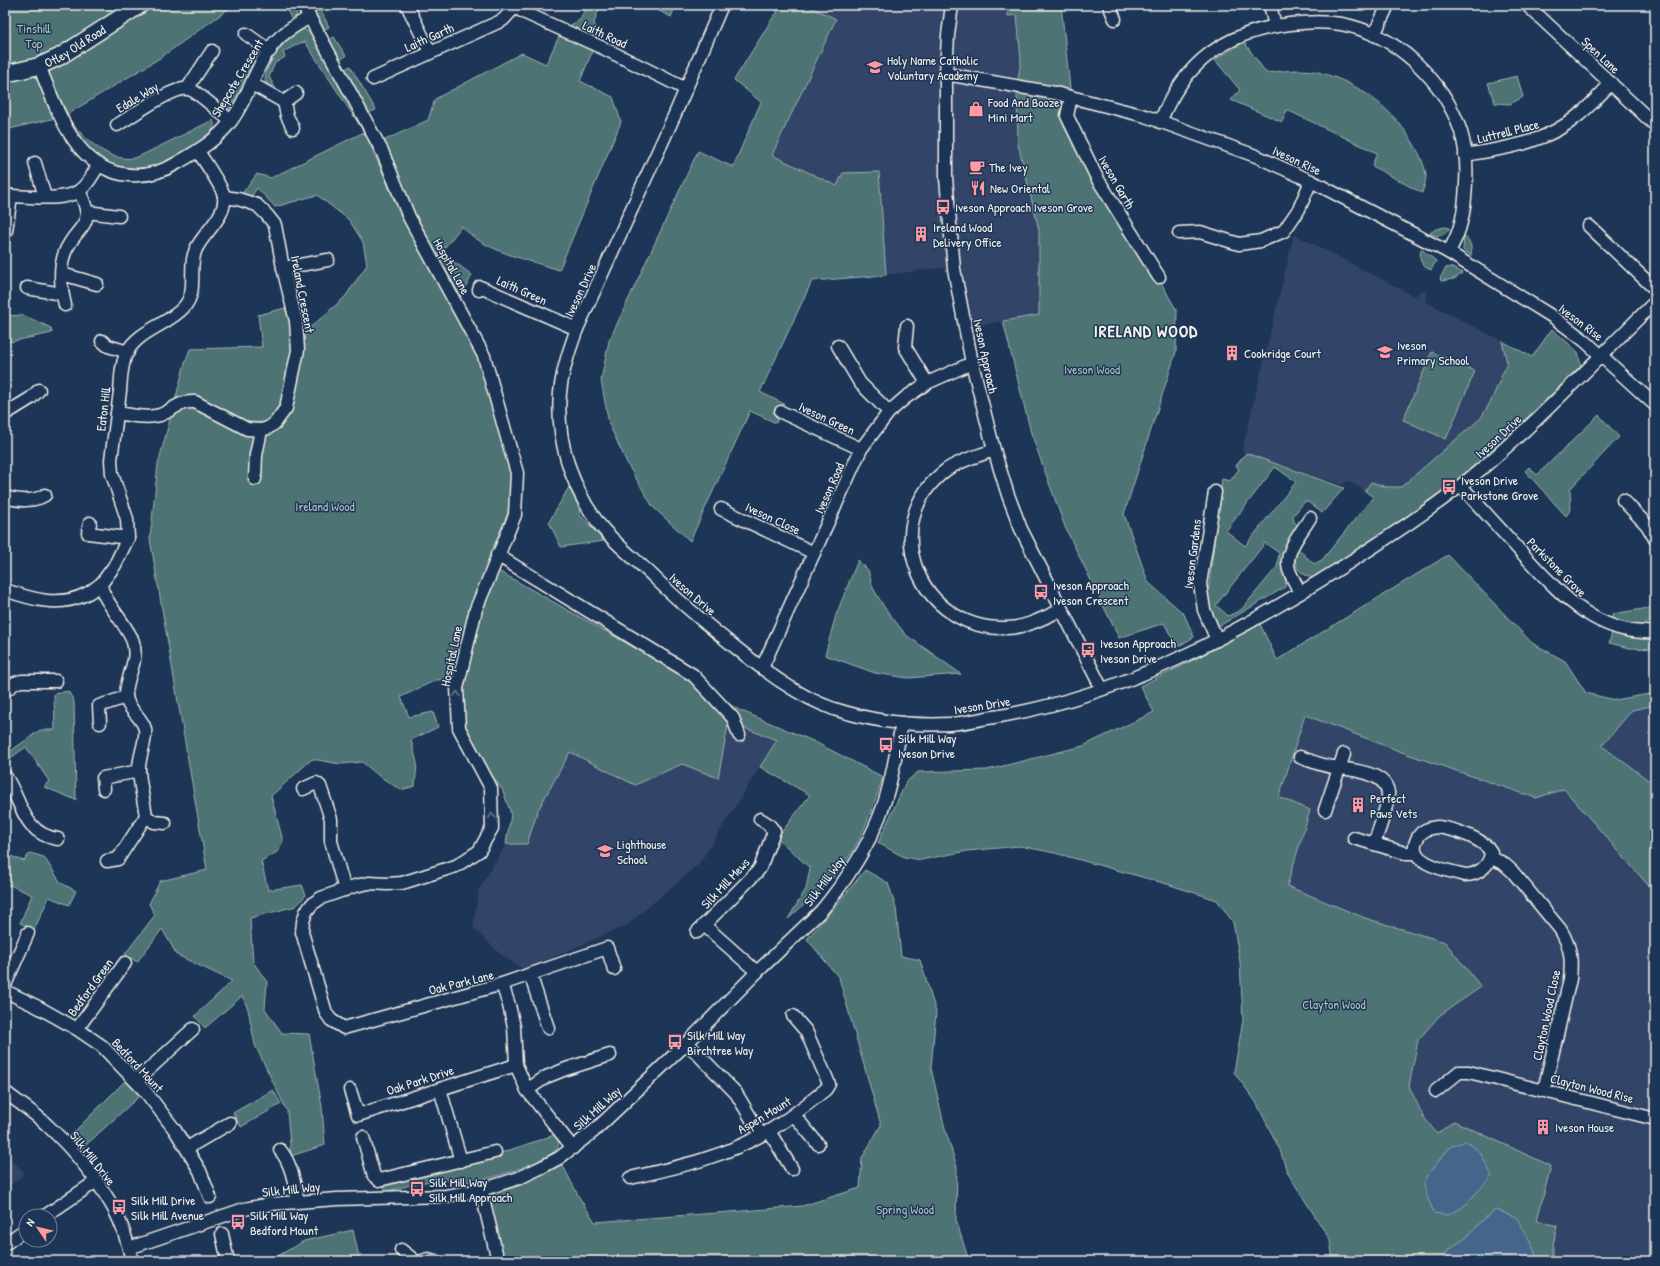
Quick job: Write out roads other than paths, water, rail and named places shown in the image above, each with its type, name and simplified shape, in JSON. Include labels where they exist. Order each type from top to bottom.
[{"type":"street","name":"Otley Old Road","points":[[5,74],[39,66],[59,57],[140,5]]},
{"type":"street","name":"Hospital Lane","points":[[303,5],[382,151],[409,217],[484,356],[518,473],[515,515],[497,555],[476,609],[457,688],[459,728],[491,788],[492,828],[479,851],[456,866],[402,883],[369,884],[345,890]]},
{"type":"street","points":[[407,5],[430,52]]},
{"type":"street","name":"Iveson Drive","points":[[722,5],[686,89],[577,330],[564,367],[560,394],[560,417],[563,444],[573,479],[583,499],[600,526],[670,593],[762,668],[793,689],[831,708],[869,718],[902,723],[951,724],[1020,713],[1066,701],[1102,689],[1182,657],[1217,640],[1300,593],[1378,544],[1460,486],[1484,467],[1523,431],[1655,302]]},
{"type":"street","name":"Iveson Approach","points":[[952,5],[948,35],[946,74],[946,178],[954,269],[972,363],[994,450],[1008,495],[1021,529],[1102,689]]},
{"type":"street","points":[[1109,5],[1115,20]]},
{"type":"street","points":[[1270,5],[1275,26]]},
{"type":"street","points":[[1374,35],[1388,5]]},
{"type":"street","name":"Spen Lane","points":[[1527,5],[1655,125]]},
{"type":"street","name":"Laith Garth","points":[[373,79],[503,20],[513,6]]},
{"type":"street","name":"Laith Road","points":[[513,6],[686,89]]},
{"type":"street","name":"Shepcote Crescent","points":[[39,66],[60,115],[70,134],[98,166],[105,170],[134,176],[148,175],[168,168],[198,151],[217,136],[231,121],[270,50],[283,35],[309,17]]},
{"type":"street","points":[[1160,122],[1169,100],[1191,70],[1210,52],[1244,34],[1275,26],[1312,21],[1343,24],[1374,35],[1406,54],[1437,86],[1456,120],[1461,133],[1467,172],[1463,214],[1459,231],[1448,252]]},
{"type":"street","points":[[246,34],[270,50]]},
{"type":"street","points":[[212,51],[187,88],[231,121]]},
{"type":"street","name":"Iveson Rise","points":[[946,74],[1071,97],[1145,116],[1256,156],[1311,181],[1448,252],[1553,317],[1602,355],[1655,405]]},
{"type":"street","name":"Luttrell Place","points":[[1465,155],[1524,144],[1552,134],[1579,116],[1611,83]]},
{"type":"street","points":[[252,84],[284,102]]},
{"type":"street","name":"Edale Way","points":[[118,125],[137,114],[150,104],[177,90],[187,88]]},
{"type":"street","points":[[284,102],[296,93]]},
{"type":"street","name":"Iveson Garth","points":[[1071,97],[1067,116],[1097,178],[1159,277]]},
{"type":"street","points":[[284,102],[286,116],[293,128]]},
{"type":"street","points":[[198,151],[223,192],[224,197]]},
{"type":"street","points":[[35,163],[45,197]]},
{"type":"street","points":[[6,231],[8,196],[57,197],[79,191],[86,184],[98,166]]},
{"type":"street","points":[[1179,233],[1200,232],[1238,244],[1262,242],[1284,230],[1299,209],[1311,181]]},
{"type":"street","points":[[27,288],[63,299],[62,274],[65,252],[82,227],[87,212],[86,204],[79,191]]},
{"type":"street","name":"Ireland Crescent","points":[[224,197],[247,201],[257,205],[275,225],[283,268],[296,321],[298,350],[286,408],[275,423],[261,430]]},
{"type":"street","name":"Eaton Hill","points":[[101,584],[115,565],[128,538],[127,519],[111,468],[123,361],[139,338],[179,312],[189,301],[192,286],[193,258],[196,248],[222,210],[224,197]]},
{"type":"street","points":[[87,212],[119,216]]},
{"type":"street","points":[[1589,226],[1655,289]]},
{"type":"street","points":[[283,268],[328,260]]},
{"type":"street","points":[[62,274],[97,284]]},
{"type":"street","name":"Laith Green","points":[[479,290],[480,287],[577,330]]},
{"type":"street","points":[[907,326],[905,347],[927,383]]},
{"type":"street","points":[[102,341],[108,346],[128,352]]},
{"type":"street","points":[[838,346],[860,383],[889,412]]},
{"type":"street","name":"Iveson Road","points":[[762,668],[838,504],[861,450],[889,412],[905,398],[927,383],[972,363]]},
{"type":"street","points":[[5,414],[31,398],[39,390]]},
{"type":"street","points":[[117,413],[149,417],[161,415],[179,404],[195,402],[247,429],[261,430],[256,455],[255,479]]},
{"type":"street","name":"Iveson Green","points":[[781,412],[861,450]]},
{"type":"street","points":[[994,450],[960,462],[947,470],[935,480],[924,494],[916,512],[911,533],[912,554],[917,571],[926,588],[936,600],[952,613],[970,622],[988,628],[1019,627],[1061,610]]},
{"type":"street","name":"Parkstone Grove","points":[[1460,486],[1556,589],[1572,604],[1598,621],[1620,629],[1655,632]]},
{"type":"street","name":"Iveson Gardens","points":[[1215,492],[1200,584],[1204,610],[1217,640]]},
{"type":"street","points":[[5,497],[31,500],[39,499],[45,495]]},
{"type":"street","points":[[1623,500],[1647,526],[1655,539]]},
{"type":"street","name":"Iveson Close","points":[[721,509],[814,553]]},
{"type":"street","points":[[1300,593],[1288,570],[1287,560],[1290,552],[1310,518]]},
{"type":"street","points":[[90,523],[88,533],[128,538]]},
{"type":"street","points":[[497,555],[693,675],[733,718],[739,735]]},
{"type":"street","points":[[5,590],[39,601],[55,602],[72,599],[86,594],[101,584],[103,594],[124,623],[132,641],[135,651],[134,662],[126,688],[126,697],[132,710],[143,722],[145,730],[139,759],[139,771],[146,816],[118,859],[107,861]]},
{"type":"street","points":[[5,691],[15,683],[21,681],[56,681]]},
{"type":"street","points":[[100,723],[98,706],[126,697]]},
{"type":"street","name":"Silk Mill Way","points":[[129,1248],[244,1209],[271,1204],[298,1201],[446,1196],[481,1190],[519,1178],[559,1158],[594,1131],[687,1043],[821,911],[847,878],[864,849],[880,815],[894,765],[902,723]]},
{"type":"street","points":[[1325,810],[1344,754]]},
{"type":"street","points":[[1300,757],[1332,767],[1347,768],[1370,774],[1386,786],[1388,798],[1374,844]]},
{"type":"street","points":[[104,789],[103,778],[139,771]]},
{"type":"street","points":[[5,776],[12,785],[18,803],[26,819],[43,834],[49,837],[58,838]]},
{"type":"street","points":[[303,789],[316,783],[320,786],[331,819],[331,841],[345,890]]},
{"type":"street","points":[[146,816],[154,822],[165,822]]},
{"type":"street","name":"Silk Mill Mews","points":[[758,972],[700,929],[760,868],[774,831],[768,824],[760,819]]},
{"type":"street","name":"Clayton Wood Close","points":[[1415,853],[1414,846],[1417,839],[1422,832],[1429,828],[1438,827],[1473,837],[1491,852],[1491,858],[1503,863],[1512,870],[1560,929],[1566,940],[1570,949],[1572,962],[1570,979],[1544,1090]]},
{"type":"street","points":[[1354,838],[1405,853],[1415,853],[1423,862],[1465,875],[1472,875],[1478,872],[1491,858]]},
{"type":"street","name":"Oak Park Lane","points":[[345,890],[321,898],[312,904],[306,912],[303,922],[302,932],[326,1013],[331,1020],[344,1028],[502,984],[514,1027],[516,1065],[527,1090],[573,1148]]},
{"type":"street","points":[[5,986],[28,933]]},
{"type":"street","points":[[502,984],[607,948],[614,969]]},
{"type":"street","name":"Bedford Green","points":[[77,1028],[125,963]]},
{"type":"street","points":[[530,974],[548,1028]]},
{"type":"street","name":"Bedford Mount","points":[[5,991],[38,1006],[77,1028],[102,1046],[136,1081],[188,1148],[200,1171],[210,1197]]},
{"type":"street","name":"Aspen Mount","points":[[630,1178],[685,1165],[733,1149],[765,1133],[794,1115],[826,1089],[828,1084],[806,1031],[793,1016]]},
{"type":"street","points":[[136,1081],[193,1029]]},
{"type":"street","points":[[687,1043],[736,1093],[792,1169]]},
{"type":"street","points":[[527,1090],[546,1077],[610,1055]]},
{"type":"street","name":"Oak Park Drive","points":[[350,1090],[358,1115],[516,1065]]},
{"type":"street","name":"Clayton Wood Rise","points":[[1436,1091],[1454,1075],[1463,1072],[1544,1090],[1655,1118]]},
{"type":"street","points":[[440,1088],[461,1161]]},
{"type":"street","name":"Silk Mill Drive","points":[[5,1092],[47,1124],[64,1142],[95,1182],[114,1209],[129,1248],[132,1261]]},
{"type":"street","points":[[794,1115],[818,1144]]},
{"type":"street","points":[[188,1148],[230,1123]]},
{"type":"street","points":[[363,1138],[374,1176],[379,1180],[495,1152]]},
{"type":"street","points":[[280,1150],[285,1156],[292,1174],[298,1201]]},
{"type":"street","points":[[57,1208],[95,1182]]},
{"type":"street","points":[[481,1190],[496,1260]]},
{"type":"street","points":[[222,1234],[228,1261]]},
{"type":"street","points":[[5,1244],[18,1235]]},
{"type":"street","points":[[401,1250],[415,1261]]},
{"type":"street","points":[[422,1261],[428,1259],[435,1261]]},
{"type":"place","name":"Holy Name Catholic Voluntary Academy","points":[[875,67]]},
{"type":"place","name":"Food And Booze Mini Mart","points":[[976,109]]},
{"type":"place","name":"The Ivey","points":[[977,167]]},
{"type":"place","name":"New Oriental","points":[[978,188]]},
{"type":"place","name":"Iveson Approach Iveson Grove","points":[[943,207]]},
{"type":"place","name":"Ireland Wood Delivery Office","points":[[921,234]]},
{"type":"place","name":"Iveson Primary School","points":[[1385,352]]},
{"type":"place","name":"Cookridge Court","points":[[1232,353]]},
{"type":"place","name":"Iveson Drive Parkstone Grove","points":[[1449,487]]},
{"type":"place","name":"Iveson Approach Iveson Crescent","points":[[1041,592]]},
{"type":"place","name":"Iveson Approach Iveson Drive","points":[[1088,650]]},
{"type":"place","name":"Silk Mill Way Iveson Drive","points":[[886,745]]},
{"type":"place","name":"Perfect Paws Vets","points":[[1358,805]]},
{"type":"place","name":"Lighthouse School","points":[[605,851]]},
{"type":"place","name":"Silk Mill Way Birchtree Way","points":[[675,1042]]},
{"type":"place","name":"Iveson House","points":[[1543,1127]]},
{"type":"place","name":"Silk Mill Way Silk Mill Approach","points":[[417,1189]]},
{"type":"place","name":"Silk Mill Drive Silk Mill Avenue","points":[[119,1207]]},
{"type":"place","name":"Silk Mill Way Bedford Mount","points":[[238,1222]]},
{"type":"district","name":"IRELAND WOOD","points":[[1146,330]]},
{"type":"park label","name":"Tinshill Top","points":[[34,36]]},
{"type":"park label","name":"Iveson Wood","points":[[1092,369]]},
{"type":"park label","name":"Ireland Wood","points":[[325,506]]},
{"type":"park label","name":"Clayton Wood","points":[[1334,1004]]},
{"type":"park label","name":"Spring Wood","points":[[905,1209]]}]
